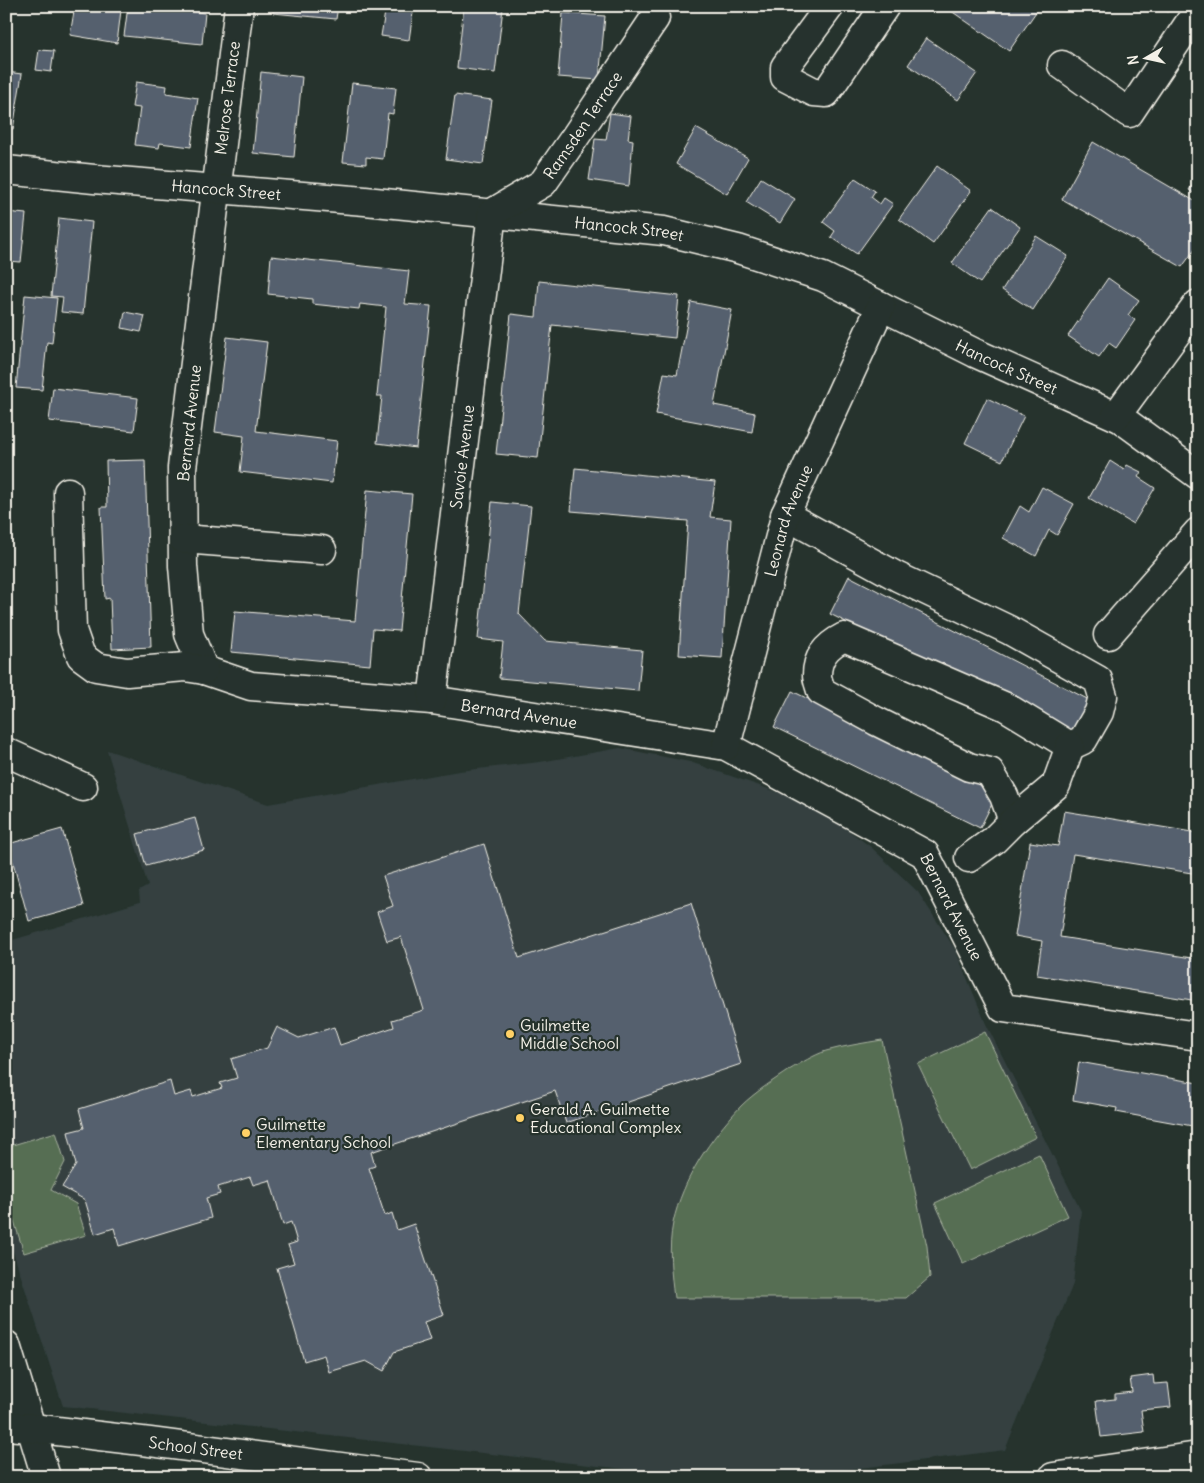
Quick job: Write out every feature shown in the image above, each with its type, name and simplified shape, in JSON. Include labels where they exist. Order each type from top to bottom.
[{"type":"street","name":"Melrose Terrace","points":[[216,189],[238,6]]},
{"type":"street","points":[[830,6],[785,67],[785,77],[814,92],[826,94],[880,8]]},
{"type":"street","points":[[1062,65],[1129,112],[1198,10]]},
{"type":"street","name":"Ramsden Terrace","points":[[492,213],[543,183],[655,18]]},
{"type":"street","name":"Hancock Street","points":[[6,170],[104,180],[365,201],[664,230],[738,249],[823,277],[975,353],[1116,416],[1198,475]]},
{"type":"street","name":"Bernard Avenue","points":[[216,189],[182,468],[183,566],[190,634],[204,670],[250,686],[432,700],[726,746],[925,854],[1002,1008],[1198,1036]]},
{"type":"street","name":"Savoie Avenue","points":[[432,700],[492,213]]},
{"type":"street","points":[[1116,416],[1198,304]]},
{"type":"street","name":"Leonard Avenue","points":[[726,746],[785,515],[881,306]]},
{"type":"street","points":[[68,492],[72,630],[81,656],[96,667],[127,672],[185,667],[204,670]]},
{"type":"street","points":[[785,515],[898,577],[1009,630],[1098,680],[1103,696],[1099,712],[1083,740],[1070,746],[1056,785],[1013,821],[994,840],[969,858]]},
{"type":"street","points":[[1108,635],[1198,532]]},
{"type":"street","points":[[182,539],[322,550]]},
{"type":"street","points":[[1013,821],[1004,796],[990,772],[969,767],[876,721],[821,691],[817,675],[822,654],[834,642],[844,637],[1006,707],[1070,746]]},
{"type":"street","points":[[6,752],[83,787]]},
{"type":"street","points":[[6,1345],[19,1427],[46,1477]]},
{"type":"street","name":"School Street","points":[[19,1427],[418,1477]]},
{"type":"street","points":[[1053,1477],[1198,1456]]},
{"type":"shaded area","name":"Gerald A. Guilmette Educational Complex","points":[[620,748],[690,762],[812,804],[871,847],[918,892],[955,949],[986,1024],[1081,1211],[1073,1284],[1005,1450],[788,1477],[696,1477],[63,1406],[6,1230],[6,942],[140,902],[139,891],[148,886],[107,750],[268,804],[459,771],[540,762]]},
{"type":"green space","points":[[985,1032],[1036,1137],[970,1170],[918,1064]]},
{"type":"green space","points":[[882,1040],[927,1246],[930,1277],[906,1298],[674,1298],[670,1251],[673,1223],[683,1190],[699,1160],[719,1132],[752,1096],[803,1062],[826,1051]]},
{"type":"green space","points":[[56,1132],[65,1162],[51,1190],[76,1204],[86,1235],[24,1253],[6,1195],[6,1147]]},
{"type":"green space","points":[[1039,1154],[1068,1216],[963,1264],[935,1203]]},
{"type":"building","points":[[75,6],[95,6],[121,10],[117,43],[70,35]]},
{"type":"building","points":[[128,6],[205,13],[202,44],[124,36]]},
{"type":"building","points":[[273,6],[338,6],[336,19],[273,13]]},
{"type":"building","points":[[386,6],[414,6],[409,40],[381,36]]},
{"type":"building","points":[[464,6],[503,8],[495,73],[457,68]]},
{"type":"building","points":[[944,6],[1040,6],[1009,51]]},
{"type":"building","points":[[1159,6],[1172,6],[1168,12]]},
{"type":"building","points":[[563,13],[605,16],[599,80],[558,77]]},
{"type":"building","points":[[926,38],[977,73],[958,100],[908,65]]},
{"type":"building","points":[[39,50],[54,51],[51,72],[36,70]]},
{"type":"building","points":[[6,72],[22,74],[13,129],[6,128]]},
{"type":"building","points":[[261,72],[302,77],[294,157],[253,153]]},
{"type":"building","points":[[136,82],[167,86],[166,93],[198,98],[191,147],[160,143],[159,148],[135,145],[140,108],[132,107]]},
{"type":"building","points":[[352,83],[396,88],[393,114],[388,113],[383,159],[366,157],[366,164],[343,162]]},
{"type":"building","points":[[455,95],[492,100],[483,164],[446,159]]},
{"type":"building","points":[[610,113],[631,116],[628,139],[633,140],[629,186],[589,180],[595,139],[606,140]]},
{"type":"building","points":[[696,128],[748,158],[727,194],[676,164]]},
{"type":"building","points":[[1093,142],[1198,203],[1198,245],[1182,267],[1062,199]]},
{"type":"building","points":[[937,166],[971,191],[933,244],[899,219]]},
{"type":"building","points":[[1198,177],[1198,196],[1189,190]]},
{"type":"building","points":[[761,178],[795,199],[780,223],[746,202]]},
{"type":"building","points":[[855,178],[875,191],[871,197],[880,204],[884,198],[893,204],[857,254],[831,237],[835,231],[823,222]]},
{"type":"building","points":[[992,207],[1020,227],[980,283],[952,263]]},
{"type":"building","points":[[6,212],[26,214],[21,262],[6,261]]},
{"type":"building","points":[[59,218],[92,222],[83,314],[61,312],[63,297],[51,296]]},
{"type":"building","points":[[1036,236],[1068,256],[1033,310],[1002,290]]},
{"type":"building","points":[[271,256],[409,271],[405,304],[431,306],[416,448],[377,443],[382,396],[377,396],[386,307],[360,304],[359,309],[312,304],[312,299],[268,294]]},
{"type":"building","points":[[1108,278],[1139,300],[1128,315],[1135,320],[1116,348],[1109,343],[1099,357],[1068,336]]},
{"type":"building","points":[[539,281],[679,296],[675,338],[552,325],[538,458],[496,454],[511,314],[536,317]]},
{"type":"building","points":[[25,295],[57,298],[52,343],[47,342],[42,390],[16,388]]},
{"type":"building","points":[[691,302],[732,310],[714,405],[755,413],[752,432],[656,414],[664,373],[677,375]]},
{"type":"building","points":[[125,312],[145,316],[141,332],[122,328]]},
{"type":"building","points":[[227,337],[267,342],[256,431],[337,441],[332,483],[240,472],[244,436],[215,432]]},
{"type":"building","points":[[53,388],[138,398],[134,431],[49,421]]},
{"type":"building","points":[[987,398],[1024,416],[1002,461],[965,443]]},
{"type":"building","points":[[145,460],[151,647],[112,649],[110,598],[105,599],[101,507],[107,507],[106,461]]},
{"type":"building","points":[[1110,461],[1124,470],[1127,465],[1141,472],[1138,477],[1155,488],[1133,524],[1089,498]]},
{"type":"building","points":[[575,468],[715,482],[710,517],[731,519],[722,658],[679,655],[688,521],[571,511]]},
{"type":"building","points":[[1042,487],[1074,504],[1057,535],[1049,530],[1036,556],[1003,538],[1020,506],[1029,512]]},
{"type":"building","points":[[367,490],[412,494],[399,631],[373,629],[370,665],[231,652],[235,611],[355,621]]},
{"type":"building","points":[[492,502],[531,506],[519,614],[545,641],[642,650],[638,691],[499,678],[503,642],[478,639]]},
{"type":"building","points":[[849,576],[1093,702],[1076,737],[830,614]]},
{"type":"building","points":[[792,691],[998,792],[980,828],[774,727]]},
{"type":"building","points":[[1064,811],[1198,833],[1198,874],[1073,854],[1060,937],[1198,959],[1198,1001],[1037,975],[1042,941],[1015,936],[1030,842],[1058,846]]},
{"type":"building","points":[[195,818],[204,850],[146,866],[137,834]]},
{"type":"building","points":[[62,829],[84,906],[29,921],[8,844]]},
{"type":"building","points":[[484,844],[519,958],[691,903],[741,1064],[566,1123],[555,1091],[371,1152],[375,1166],[369,1168],[385,1216],[392,1213],[397,1230],[414,1224],[444,1315],[424,1322],[430,1340],[394,1352],[384,1371],[366,1361],[329,1372],[324,1355],[304,1361],[277,1268],[294,1263],[288,1245],[297,1242],[291,1222],[283,1225],[270,1180],[253,1185],[250,1177],[218,1187],[220,1194],[206,1198],[211,1218],[119,1246],[114,1228],[95,1234],[85,1200],[62,1187],[76,1165],[68,1132],[84,1128],[79,1109],[170,1081],[174,1096],[191,1091],[193,1097],[222,1088],[220,1083],[237,1078],[231,1059],[267,1048],[277,1027],[299,1038],[334,1027],[340,1045],[394,1027],[392,1020],[424,1010],[401,937],[387,941],[377,912],[393,906],[383,876]]},
{"type":"building","points":[[1079,1062],[1198,1083],[1198,1127],[1116,1112],[1117,1108],[1073,1100]]},
{"type":"building","points":[[1198,1366],[1198,1392],[1190,1369]]},
{"type":"building","points":[[1153,1375],[1154,1384],[1168,1383],[1171,1407],[1141,1410],[1144,1432],[1101,1437],[1096,1401],[1115,1399],[1115,1394],[1132,1392],[1130,1378]]},
{"type":"place","name":"Guilmette Middle School","points":[[510,1034]]},
{"type":"place","name":"Gerald A. Guilmette Educational Complex","points":[[520,1118]]},
{"type":"place","name":"Guilmette Elementary School","points":[[246,1133]]}]
